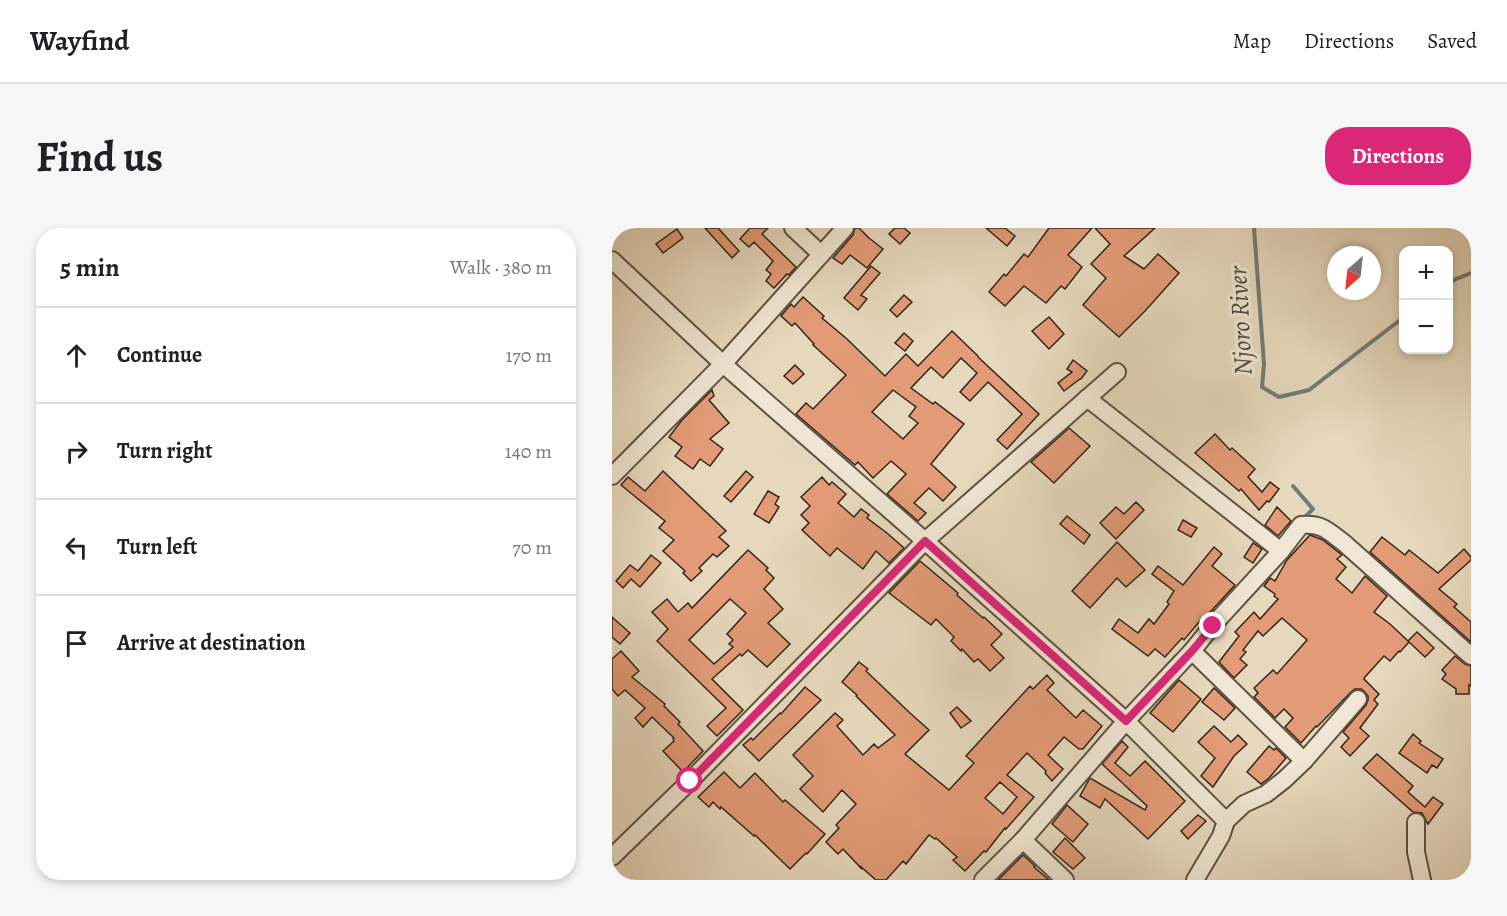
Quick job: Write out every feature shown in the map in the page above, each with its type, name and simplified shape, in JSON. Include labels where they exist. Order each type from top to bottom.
[{"type":"street","points":[[793,228],[821,254]]},
{"type":"street","points":[[612,476],[723,364],[844,228]]},
{"type":"street","points":[[612,260],[723,364],[1126,721],[1226,821]]},
{"type":"street","points":[[612,857],[690,781],[925,541],[1117,372]]},
{"type":"street","points":[[1087,398],[1281,551]]},
{"type":"street","points":[[983,880],[1023,840],[1126,721],[1281,551],[1301,525],[1315,524],[1344,543],[1471,656]]},
{"type":"street","points":[[1192,651],[1304,760]]},
{"type":"street","points":[[1195,880],[1221,836],[1226,821],[1244,804],[1266,794],[1284,780],[1358,699]]},
{"type":"street","points":[[1416,822],[1416,852],[1422,880]]},
{"type":"street","points":[[1023,840],[1065,880]]},
{"type":"building","points":[[705,228],[718,228],[739,251],[732,258]]},
{"type":"building","points":[[750,228],[768,228],[762,234],[796,267],[774,288],[766,281],[771,274],[766,270],[773,261],[754,242],[749,247],[740,239]]},
{"type":"building","points":[[855,228],[859,228],[883,249],[867,268],[850,255],[842,264],[833,258],[853,235]]},
{"type":"building","points":[[895,228],[904,228],[910,233],[900,244],[889,234]]},
{"type":"building","points":[[986,228],[1005,228],[1015,236],[1007,246]]},
{"type":"building","points":[[1049,228],[1092,228],[1068,255],[1082,267],[1065,289],[1061,286],[1046,303],[1024,286],[1005,306],[989,292],[1024,254],[1028,257]]},
{"type":"building","points":[[1095,228],[1155,228],[1124,256],[1144,269],[1158,254],[1179,273],[1119,337],[1083,305],[1106,278],[1091,264],[1110,244]]},
{"type":"building","points":[[677,229],[683,238],[663,253],[656,244]]},
{"type":"building","points":[[871,266],[880,273],[861,295],[867,299],[858,310],[844,298]]},
{"type":"building","points":[[904,295],[912,302],[897,317],[890,310]]},
{"type":"building","points":[[803,297],[824,316],[822,318],[885,376],[906,354],[918,366],[952,331],[1039,414],[1007,449],[997,440],[1022,414],[988,382],[970,401],[960,392],[977,373],[961,358],[943,378],[931,367],[911,388],[933,404],[935,402],[964,424],[931,464],[956,487],[943,501],[929,488],[914,503],[926,513],[918,521],[887,494],[906,474],[891,461],[873,478],[858,462],[855,465],[796,414],[806,403],[813,409],[846,375],[813,345],[795,323],[792,326],[781,316],[791,304],[794,307]],"holes":[[[893,390],[916,407],[909,416],[918,423],[903,439],[872,412]]]},
{"type":"building","points":[[1049,317],[1064,334],[1049,349],[1032,331]]},
{"type":"building","points":[[904,333],[913,341],[905,351],[895,343]]},
{"type":"building","points":[[1073,360],[1087,371],[1081,379],[1064,391],[1058,383],[1072,372],[1067,369]]},
{"type":"building","points":[[795,365],[804,374],[793,384],[784,376]]},
{"type":"building","points":[[712,390],[714,396],[709,400],[729,423],[710,439],[723,449],[710,466],[700,459],[693,469],[675,456],[682,447],[669,437],[682,420]]},
{"type":"building","points":[[1069,428],[1090,446],[1054,483],[1031,462]]},
{"type":"building","points":[[1215,434],[1230,450],[1232,448],[1255,469],[1248,477],[1262,492],[1270,482],[1279,489],[1259,510],[1241,489],[1239,491],[1195,453]]},
{"type":"building","points":[[663,471],[726,531],[719,537],[729,546],[717,557],[713,554],[699,568],[702,571],[691,581],[683,573],[685,571],[663,551],[674,540],[659,528],[665,521],[621,485],[628,477],[645,491]]},
{"type":"building","points":[[746,471],[753,477],[731,502],[724,496]]},
{"type":"building","points":[[822,477],[829,485],[832,482],[846,494],[838,503],[854,517],[861,509],[869,515],[867,518],[904,548],[889,563],[876,551],[863,569],[837,548],[830,556],[802,530],[809,523],[801,515],[810,506],[801,497]]},
{"type":"building","points":[[768,491],[779,497],[775,504],[779,507],[769,523],[754,514]]},
{"type":"building","points":[[1136,502],[1144,510],[1116,539],[1100,523],[1116,507],[1124,514]]},
{"type":"building","points":[[1277,507],[1291,521],[1278,536],[1265,525]]},
{"type":"building","points":[[1067,516],[1090,535],[1084,544],[1060,524]]},
{"type":"building","points":[[1183,520],[1197,528],[1191,537],[1178,530]]},
{"type":"building","points":[[1310,535],[1323,540],[1342,555],[1337,559],[1346,567],[1336,579],[1352,593],[1365,576],[1387,596],[1374,612],[1408,641],[1417,632],[1434,648],[1425,657],[1409,642],[1390,661],[1384,656],[1365,677],[1364,679],[1379,694],[1374,700],[1378,704],[1360,728],[1369,736],[1350,756],[1341,747],[1349,738],[1343,732],[1366,705],[1368,696],[1361,689],[1351,692],[1301,743],[1285,727],[1293,718],[1284,709],[1275,718],[1254,697],[1258,693],[1254,688],[1273,670],[1277,674],[1307,640],[1282,618],[1263,636],[1258,631],[1243,650],[1246,652],[1240,659],[1247,665],[1234,678],[1219,662],[1239,636],[1235,632],[1254,612],[1260,619],[1278,599],[1264,586],[1270,578],[1275,581],[1287,560]]},
{"type":"building","points":[[1382,537],[1405,555],[1409,550],[1438,573],[1464,549],[1471,557],[1471,560],[1439,589],[1457,604],[1454,607],[1471,622],[1471,642],[1370,552]]},
{"type":"building","points":[[1117,542],[1145,570],[1126,587],[1117,578],[1090,608],[1072,591]]},
{"type":"building","points":[[1253,543],[1262,549],[1253,563],[1244,557]]},
{"type":"building","points":[[1214,547],[1222,554],[1212,566],[1235,585],[1165,657],[1155,649],[1148,656],[1112,629],[1119,619],[1138,633],[1149,619],[1154,624],[1169,604],[1167,602],[1174,591],[1152,574],[1158,566],[1183,585]]},
{"type":"building","points":[[748,550],[768,568],[766,570],[774,578],[764,589],[783,609],[768,623],[790,644],[767,667],[748,650],[742,656],[740,654],[712,679],[743,710],[717,736],[707,726],[726,708],[657,641],[668,629],[652,612],[667,599],[678,612],[688,603],[692,608]],"holes":[[[730,599],[746,613],[727,634],[733,640],[729,644],[733,647],[714,664],[689,640]]]},
{"type":"building","points":[[651,555],[661,563],[640,587],[631,579],[623,588],[616,581],[630,565],[638,571]]},
{"type":"building","points":[[920,561],[1002,634],[991,645],[1004,658],[990,671],[978,659],[974,662],[962,649],[961,651],[951,641],[954,637],[936,619],[931,625],[889,593]]},
{"type":"building","points":[[612,617],[630,633],[620,644],[612,637]]},
{"type":"building","points":[[621,651],[639,671],[632,677],[665,704],[664,706],[680,722],[678,724],[703,751],[683,772],[663,751],[674,741],[674,738],[652,717],[643,727],[635,718],[645,708],[625,690],[618,696],[612,689],[612,659]]},
{"type":"building","points":[[1455,656],[1471,666],[1469,694],[1456,694],[1456,689],[1442,679],[1446,674],[1442,670]]},
{"type":"building","points":[[859,662],[929,730],[905,754],[949,790],[974,763],[966,756],[1030,686],[1033,689],[1047,675],[1054,683],[1047,690],[1076,718],[1083,710],[1102,726],[1083,749],[1079,749],[1064,737],[1048,755],[1063,769],[1052,781],[1045,773],[1046,771],[1027,753],[1007,775],[1034,797],[986,852],[984,851],[965,871],[953,860],[957,857],[936,838],[929,835],[906,864],[903,861],[886,880],[876,880],[843,849],[838,854],[826,842],[839,828],[836,825],[856,804],[842,790],[823,812],[800,789],[813,776],[793,755],[835,713],[843,720],[837,726],[863,755],[874,744],[878,748],[895,735],[842,682]],"holes":[[[1000,782],[1017,797],[1003,814],[985,798]]]},
{"type":"building","points":[[1179,680],[1201,699],[1173,732],[1150,713]]},
{"type":"building","points":[[805,687],[821,700],[759,761],[743,745],[751,738],[753,740],[781,714]]},
{"type":"building","points":[[1214,688],[1235,708],[1224,720],[1202,702]]},
{"type":"building","points":[[957,707],[971,721],[961,728],[950,713]]},
{"type":"building","points":[[1214,726],[1231,742],[1238,735],[1247,744],[1234,756],[1213,787],[1201,776],[1215,758],[1198,742]]},
{"type":"building","points":[[1413,734],[1421,741],[1419,743],[1443,759],[1437,768],[1432,765],[1427,773],[1399,753]]},
{"type":"building","points":[[1122,741],[1128,747],[1115,763],[1130,776],[1145,761],[1185,801],[1148,839],[1105,799],[1100,808],[1080,796],[1090,778],[1145,810],[1147,806],[1102,764]]},
{"type":"building","points":[[1269,746],[1274,750],[1276,748],[1286,758],[1261,784],[1247,772]]},
{"type":"building","points":[[1377,754],[1413,786],[1408,792],[1425,807],[1433,797],[1443,804],[1428,824],[1422,813],[1413,812],[1363,768]]},
{"type":"building","points":[[724,772],[740,788],[755,773],[783,802],[785,800],[825,834],[790,869],[755,835],[721,807],[720,809],[713,802],[709,807],[698,797]]},
{"type":"building","points":[[1067,805],[1088,824],[1073,842],[1052,824]]},
{"type":"building","points":[[1198,815],[1206,821],[1188,839],[1181,831]]},
{"type":"building","points":[[1065,838],[1085,858],[1073,869],[1053,852]]},
{"type":"building","points":[[1023,855],[1034,867],[1049,880],[998,880]]},
{"type":"waterway","name":"Njoro River","points":[[1254,228],[1264,364],[1262,387],[1279,397],[1309,390],[1399,321]]},
{"type":"waterway","name":"Njoro River","points":[[1453,281],[1471,273]]},
{"type":"waterway","points":[[1293,486],[1313,509],[1304,518]]},
{"type":"waterway","points":[[1149,685],[1176,656]]},
{"type":"route","points":[[690,781],[925,541],[1126,721],[1213,626]]}]
